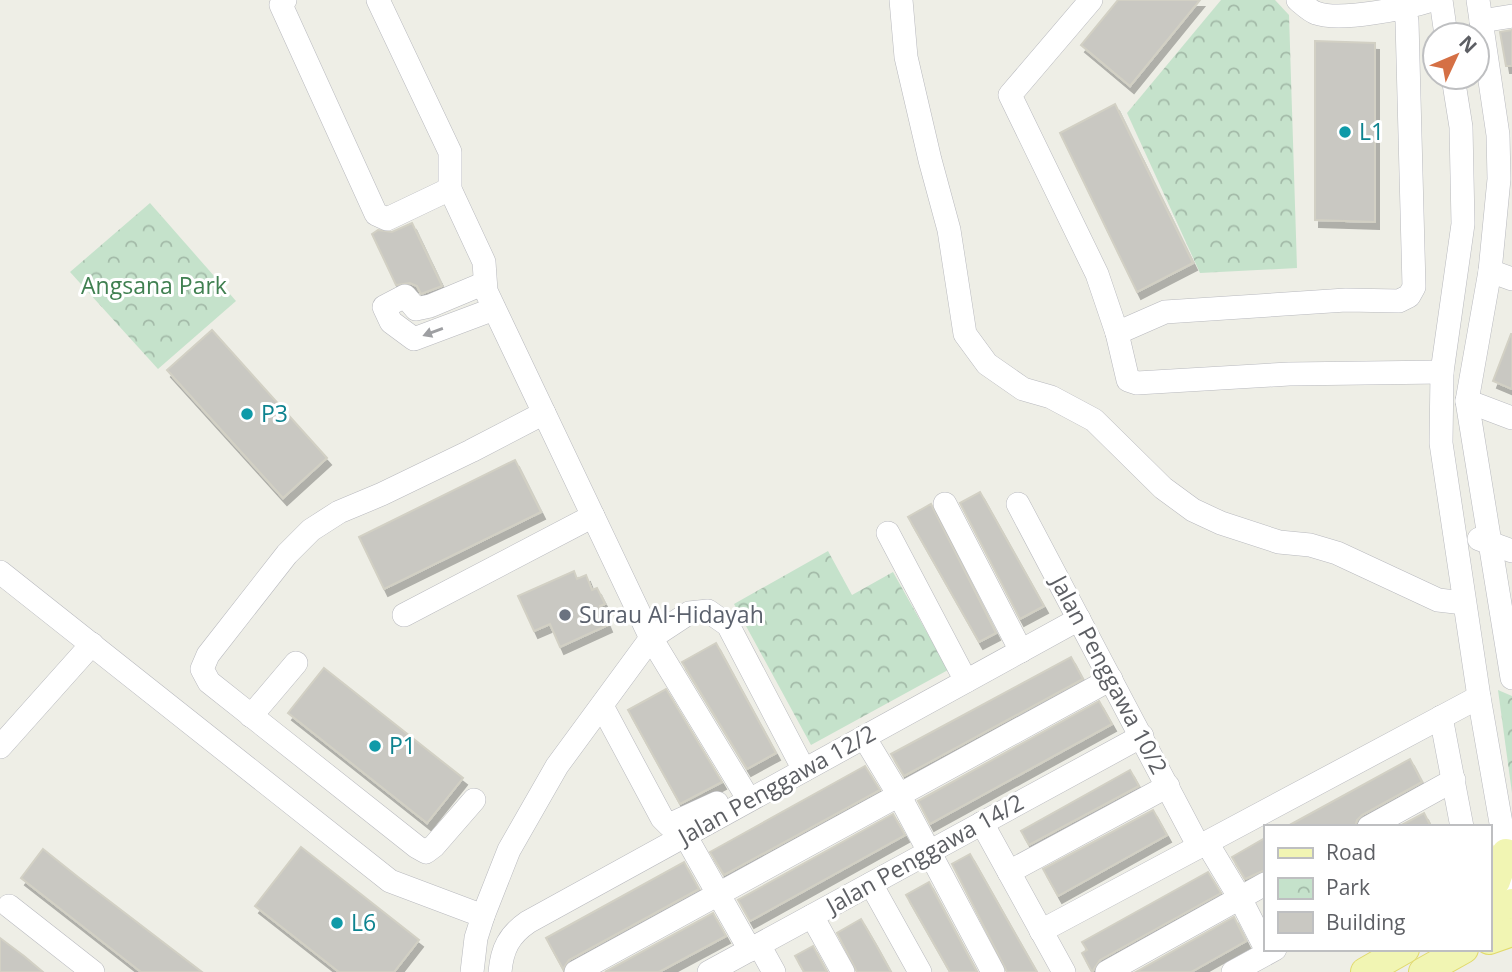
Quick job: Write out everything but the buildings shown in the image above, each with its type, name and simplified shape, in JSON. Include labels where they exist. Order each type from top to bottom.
[{"type":"main road","points":[[1491,889],[1509,858]]},
{"type":"main road","points":[[1491,911],[1512,903]]},
{"type":"main road","points":[[1491,939],[1512,932]]},
{"type":"main road","points":[[1365,972],[1402,951]]},
{"type":"main road","points":[[1423,972],[1460,951]]},
{"type":"street","points":[[285,0],[281,5],[376,214],[387,219],[450,189]]},
{"type":"street","points":[[378,0],[450,152],[450,189],[484,262],[486,291],[494,309],[651,638],[743,790]]},
{"type":"street","points":[[901,0],[906,57],[949,230],[965,334],[987,364],[1023,389],[1051,397],[1094,419],[1163,488],[1193,510],[1221,523],[1279,541],[1310,545],[1337,553],[1438,600],[1464,603]]},
{"type":"street","points":[[1091,0],[1010,95],[1097,274],[1117,334],[1128,380],[1137,383],[1289,374],[1442,372]]},
{"type":"street","points":[[1298,0],[1315,13],[1334,16],[1404,8],[1432,0]]},
{"type":"street","points":[[1441,0],[1445,21]]},
{"type":"street","points":[[1117,334],[1165,312],[1346,300],[1399,300],[1409,296],[1414,287],[1407,21],[1404,8]]},
{"type":"street","points":[[1512,16],[1479,10],[1505,143],[1490,271],[1467,401],[1512,678]]},
{"type":"street","points":[[1455,91],[1461,127],[1463,224],[1442,372],[1441,443],[1479,697],[1512,886]]},
{"type":"street","points":[[1461,127],[1505,143]]},
{"type":"street","points":[[1490,271],[1512,279]]},
{"type":"street","points":[[485,283],[430,306],[416,309],[405,296],[384,307],[391,322],[414,339],[494,309]]},
{"type":"street","points":[[1467,401],[1512,418]]},
{"type":"street","points":[[474,800],[435,846],[426,852],[209,682],[202,669],[208,654],[287,554],[311,530],[340,512],[544,413]]},
{"type":"street","points":[[945,504],[1021,651]]},
{"type":"street","name":"Jalan Penggawa 10/2","points":[[1018,504],[1168,786],[1203,845],[1240,898],[1264,941]]},
{"type":"street","points":[[404,615],[593,516]]},
{"type":"street","points":[[1453,528],[1512,551]]},
{"type":"street","points":[[888,533],[966,681]]},
{"type":"street","points":[[0,572],[390,881],[483,916]]},
{"type":"street","points":[[472,972],[476,938],[509,850],[556,766],[651,638],[689,612],[708,611],[728,625],[801,764],[669,825],[602,706]]},
{"type":"street","name":"Jalan Penggawa 12/2","points":[[500,972],[501,957],[507,942],[522,926],[686,836],[801,764],[864,737],[1079,620]]},
{"type":"street","points":[[0,747],[92,644]]},
{"type":"street","points":[[251,716],[296,663]]},
{"type":"street","points":[[576,972],[1111,679]]},
{"type":"street","points":[[1041,931],[1479,697]]},
{"type":"street","points":[[1441,717],[1462,825]]},
{"type":"street","name":"Jalan Penggawa 14/2","points":[[709,972],[1142,736]]},
{"type":"street","points":[[864,737],[899,795],[993,972]]},
{"type":"street","points":[[1373,825],[1454,780]]},
{"type":"street","points":[[1009,872],[1168,786]]},
{"type":"street","points":[[982,823],[1064,972]]},
{"type":"street","points":[[686,836],[718,894],[774,972]]},
{"type":"street","points":[[871,884],[920,972]]},
{"type":"street","points":[[1107,972],[1264,885]]},
{"type":"street","points":[[9,906],[93,972]]},
{"type":"street","points":[[812,916],[843,972]]},
{"type":"street","points":[[1233,972],[1267,951]]},
{"type":"green space","points":[[1221,0],[1275,0],[1289,15],[1297,268],[1200,273],[1127,113]]},
{"type":"green space","name":"Angsana Park","points":[[150,203],[236,301],[158,369],[70,272]]},
{"type":"green space","points":[[828,551],[852,595],[893,572],[948,670],[811,745],[734,604]]},
{"type":"green space","points":[[1498,690],[1512,696],[1512,793]]},
{"type":"place","name":"L1","points":[[1345,132]]},
{"type":"place","name":"P3","points":[[247,414]]},
{"type":"place","name":"Surau Al-Hidayah","points":[[565,615]]},
{"type":"place","name":"P1","points":[[375,746]]},
{"type":"place","name":"L6","points":[[337,923]]}]
